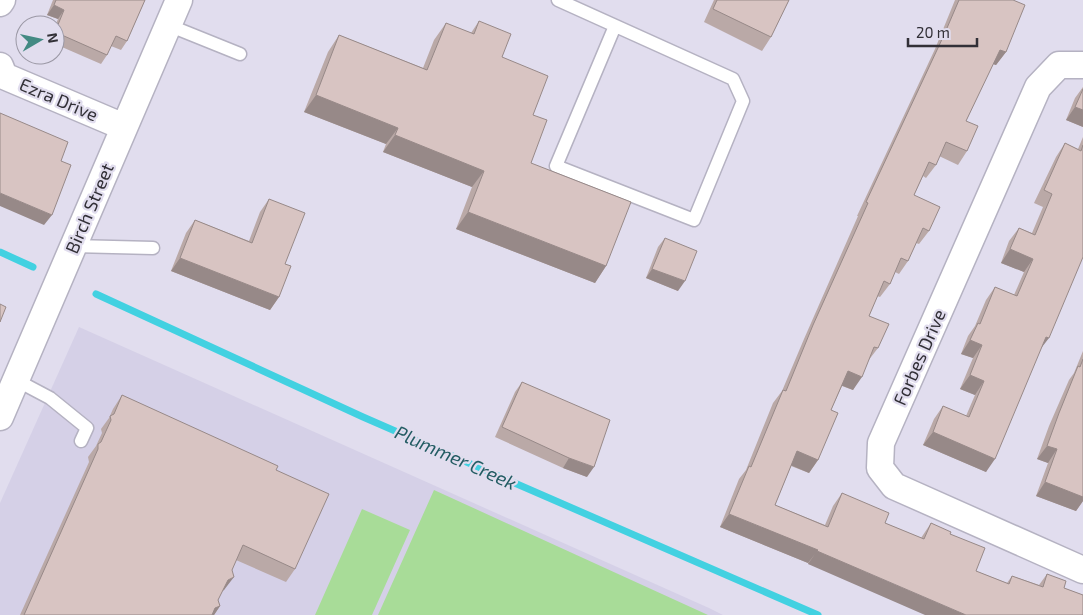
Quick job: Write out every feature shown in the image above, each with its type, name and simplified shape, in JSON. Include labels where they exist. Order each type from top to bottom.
[{"type":"street","name":"Birch Street","points":[[0,417],[179,0]]},
{"type":"street","name":"Forbes Drive","points":[[1083,65],[1059,65],[1038,87],[881,443],[880,468],[894,486],[1083,570]]},
{"type":"street","name":"Ezra Drive","points":[[0,66],[4,76],[124,127]]},
{"type":"lane","points":[[558,0],[733,79],[742,101],[694,220],[556,166],[615,26]]},
{"type":"lane","points":[[168,25],[240,54]]},
{"type":"lane","points":[[73,246],[153,248]]},
{"type":"lane","points":[[16,380],[50,398],[87,428],[81,441]]},
{"type":"shaded area","points":[[79,327],[723,615],[0,615],[0,503]]},
{"type":"green space","points":[[434,490],[708,615],[378,615]]},
{"type":"green space","points":[[362,509],[410,530],[372,615],[315,615]]},
{"type":"building","points":[[56,0],[145,0],[127,41],[116,36],[107,55],[65,36],[65,15],[62,15],[64,10],[54,5]]},
{"type":"building","points":[[717,0],[789,0],[771,37],[713,9]]},
{"type":"building","points":[[959,0],[1013,0],[1025,5],[1006,52],[1000,50],[966,121],[978,126],[967,151],[946,142],[936,165],[929,162],[914,195],[940,207],[929,231],[923,228],[908,261],[901,258],[890,284],[884,281],[869,316],[889,324],[878,348],[874,347],[862,377],[848,371],[831,410],[838,413],[818,460],[797,451],[775,505],[828,527],[842,493],[889,513],[885,523],[924,539],[931,523],[951,532],[950,534],[985,548],[976,571],[1009,584],[1012,576],[1043,587],[1047,574],[1066,581],[1064,588],[1083,595],[1083,615],[966,615],[818,550],[729,514],[783,390],[786,391],[813,325],[868,203],[866,202]]},
{"type":"building","points":[[479,21],[511,34],[502,57],[548,76],[533,115],[547,120],[531,163],[631,202],[606,266],[468,212],[484,171],[395,135],[398,128],[316,95],[339,35],[427,70],[446,23],[474,34]]},
{"type":"building","points":[[1083,89],[1083,110],[1075,107]]},
{"type":"building","points":[[0,113],[68,142],[61,161],[71,165],[52,215],[0,193]]},
{"type":"building","points":[[1065,143],[1081,151],[1083,145],[1083,257],[1049,338],[1046,337],[995,459],[933,432],[943,406],[969,417],[984,381],[970,375],[982,345],[970,340],[978,323],[980,324],[995,287],[1017,296],[1033,259],[1010,249],[1019,228],[1035,235],[1052,194],[1044,190]]},
{"type":"building","points":[[269,199],[305,213],[285,264],[291,266],[279,297],[180,258],[195,220],[252,243]]},
{"type":"building","points":[[665,238],[697,251],[685,281],[652,269]]},
{"type":"building","points":[[0,304],[6,307],[0,322]]},
{"type":"building","points":[[1083,359],[1083,497],[1045,482],[1057,449],[1047,446],[1078,366],[1080,367]]},
{"type":"building","points":[[522,382],[610,420],[594,467],[569,458],[502,427]]},
{"type":"building","points":[[122,395],[278,466],[276,470],[329,494],[295,569],[243,545],[232,570],[234,577],[228,580],[218,600],[220,606],[215,608],[212,615],[24,615],[98,449],[98,444],[101,442],[111,420],[110,416],[114,414]]},
{"type":"waterway","name":"Plummer Creek","points":[[0,252],[33,267]]},
{"type":"waterway","name":"Plummer Creek","points":[[96,294],[363,417],[818,615]]}]
